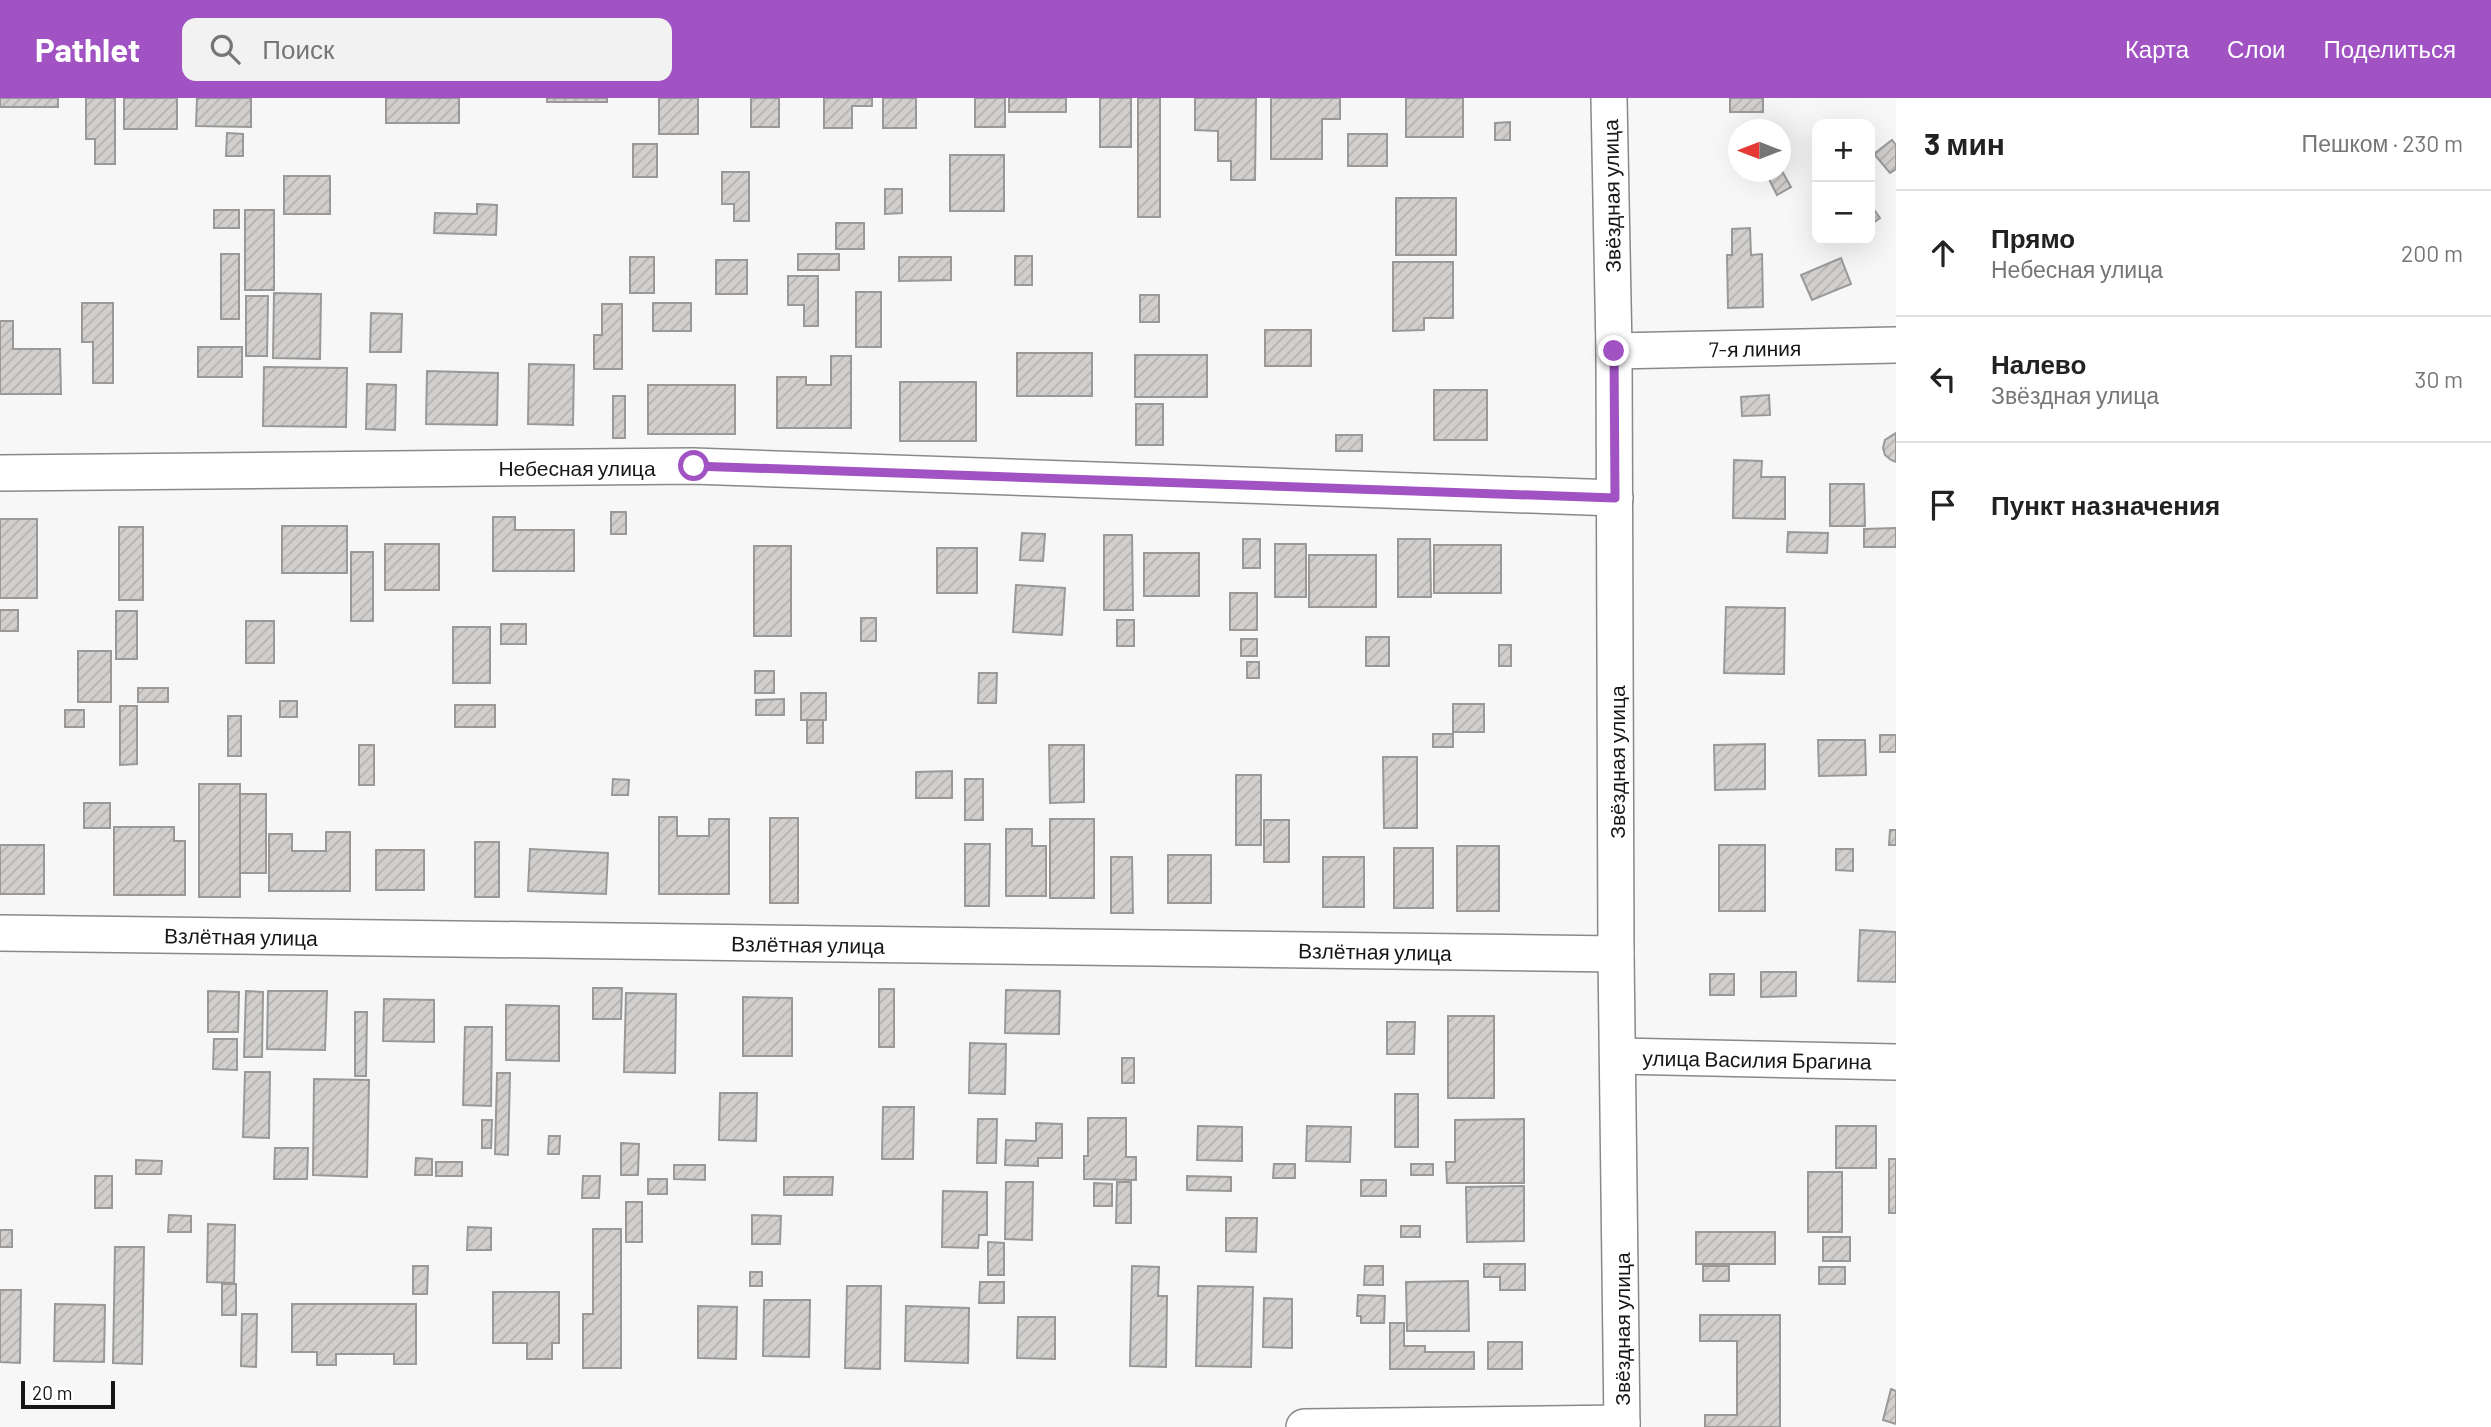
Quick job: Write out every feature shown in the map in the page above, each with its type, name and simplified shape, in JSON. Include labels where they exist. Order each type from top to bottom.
[{"type":"street","name":"Звёздная улица","points":[[1609,98],[1614,351],[1616,954],[1622,1425]]},
{"type":"street","name":"7-я линия","points":[[1614,351],[1896,345]]},
{"type":"street","name":"Небесная улица","points":[[0,473],[694,466],[1615,498]]},
{"type":"street","name":"Взлётная улица","points":[[0,933],[1616,954]]},
{"type":"street","name":"улица Василия Брагина","points":[[1619,1056],[1896,1062]]},
{"type":"street","points":[[1304,1427],[1622,1425]]},
{"type":"building","points":[[0,98],[58,98],[58,107],[0,107]]},
{"type":"building","points":[[86,98],[115,98],[115,164],[95,164],[95,139],[86,139]]},
{"type":"building","points":[[124,98],[177,98],[177,129],[124,129]]},
{"type":"building","points":[[197,98],[251,98],[251,127],[196,126]]},
{"type":"building","points":[[386,98],[459,98],[459,123],[386,123]]},
{"type":"building","points":[[547,98],[607,98],[607,102],[547,102]]},
{"type":"building","points":[[659,98],[698,98],[698,134],[659,134]]},
{"type":"building","points":[[751,98],[779,98],[779,127],[751,127]]},
{"type":"building","points":[[824,98],[872,98],[872,106],[852,106],[852,128],[824,128]]},
{"type":"building","points":[[883,98],[916,98],[916,128],[883,128]]},
{"type":"building","points":[[975,98],[1005,98],[1005,127],[975,127]]},
{"type":"building","points":[[1009,98],[1066,98],[1066,112],[1009,112]]},
{"type":"building","points":[[1100,98],[1131,98],[1131,147],[1100,147]]},
{"type":"building","points":[[1138,98],[1160,98],[1160,217],[1138,217]]},
{"type":"building","points":[[1195,98],[1256,98],[1255,180],[1231,180],[1231,161],[1218,161],[1218,131],[1195,130]]},
{"type":"building","points":[[1271,98],[1340,98],[1340,119],[1322,119],[1322,159],[1271,159]]},
{"type":"building","points":[[1406,98],[1463,98],[1463,137],[1406,137]]},
{"type":"building","points":[[1730,98],[1763,98],[1763,112],[1730,112]]},
{"type":"building","points":[[1510,122],[1510,140],[1495,140],[1495,123]]},
{"type":"building","points":[[227,133],[243,134],[243,156],[226,156]]},
{"type":"building","points":[[1348,134],[1387,134],[1387,166],[1348,166]]},
{"type":"building","points":[[1892,140],[1896,145],[1896,169],[1890,173],[1875,153]]},
{"type":"building","points":[[633,144],[657,144],[657,177],[633,177]]},
{"type":"building","points":[[950,155],[1004,155],[1004,211],[950,211]]},
{"type":"building","points":[[722,172],[749,172],[749,221],[734,221],[734,204],[722,204]]},
{"type":"building","points":[[284,176],[330,176],[330,214],[284,214]]},
{"type":"building","points":[[1770,182],[1788,182],[1791,187],[1777,195]]},
{"type":"building","points":[[885,189],[902,189],[902,213],[885,214]]},
{"type":"building","points":[[1396,198],[1456,198],[1456,255],[1396,255]]},
{"type":"building","points":[[477,204],[497,205],[496,235],[434,233],[435,213],[477,214]]},
{"type":"building","points":[[214,210],[239,210],[239,228],[214,228]]},
{"type":"building","points":[[245,210],[274,210],[274,290],[245,290]]},
{"type":"building","points":[[836,223],[864,223],[864,249],[836,249]]},
{"type":"building","points":[[1750,228],[1751,255],[1762,254],[1763,307],[1728,308],[1727,255],[1732,255],[1732,229]]},
{"type":"building","points":[[221,254],[239,254],[239,319],[221,319]]},
{"type":"building","points":[[798,254],[839,254],[839,270],[798,270]]},
{"type":"building","points":[[1015,256],[1032,256],[1032,285],[1015,285]]},
{"type":"building","points":[[630,257],[654,257],[654,293],[630,293]]},
{"type":"building","points":[[899,257],[951,257],[951,280],[899,281]]},
{"type":"building","points":[[1841,258],[1851,284],[1812,300],[1801,275]]},
{"type":"building","points":[[716,260],[747,260],[747,294],[716,294]]},
{"type":"building","points":[[1393,262],[1453,262],[1453,318],[1424,318],[1424,330],[1393,331]]},
{"type":"building","points":[[788,276],[818,276],[818,326],[804,326],[804,305],[788,305]]},
{"type":"building","points":[[856,292],[881,292],[881,347],[856,347]]},
{"type":"building","points":[[274,293],[321,294],[320,359],[273,358]]},
{"type":"building","points":[[1140,295],[1159,295],[1159,322],[1140,322]]},
{"type":"building","points":[[246,296],[268,296],[267,356],[246,356]]},
{"type":"building","points":[[82,303],[113,303],[113,383],[93,383],[93,342],[82,342]]},
{"type":"building","points":[[653,303],[691,303],[691,331],[653,331]]},
{"type":"building","points":[[602,304],[622,304],[622,369],[594,369],[594,335],[602,335]]},
{"type":"building","points":[[371,313],[402,314],[401,352],[370,352]]},
{"type":"building","points":[[0,321],[13,321],[13,349],[60,349],[61,394],[0,394]]},
{"type":"building","points":[[1265,330],[1311,330],[1311,366],[1265,366]]},
{"type":"building","points":[[198,347],[242,347],[242,377],[198,377]]},
{"type":"building","points":[[1017,353],[1092,353],[1092,396],[1017,396]]},
{"type":"building","points":[[1135,355],[1207,355],[1207,397],[1135,397]]},
{"type":"building","points":[[831,356],[851,356],[851,428],[777,428],[777,377],[806,377],[806,385],[831,385]]},
{"type":"building","points":[[529,364],[574,365],[573,425],[528,424]]},
{"type":"building","points":[[264,367],[347,368],[346,427],[263,426]]},
{"type":"building","points":[[427,371],[498,373],[497,425],[426,424]]},
{"type":"building","points":[[900,382],[976,382],[976,441],[900,441]]},
{"type":"building","points":[[367,384],[396,385],[395,430],[366,429]]},
{"type":"building","points":[[648,385],[735,385],[735,434],[648,434]]},
{"type":"building","points":[[1434,390],[1487,390],[1487,440],[1434,440]]},
{"type":"building","points":[[1769,395],[1770,415],[1742,416],[1741,397]]},
{"type":"building","points":[[613,396],[625,396],[625,438],[613,438]]},
{"type":"building","points":[[1136,404],[1163,404],[1163,445],[1136,445]]},
{"type":"building","points":[[1896,433],[1896,462],[1885,455],[1883,448],[1885,440]]},
{"type":"building","points":[[1336,435],[1362,435],[1362,451],[1336,451]]},
{"type":"building","points":[[1734,460],[1762,461],[1761,477],[1785,477],[1785,519],[1733,518]]},
{"type":"building","points":[[1830,484],[1864,484],[1865,526],[1830,526]]},
{"type":"building","points":[[611,512],[626,512],[626,534],[611,534]]},
{"type":"building","points":[[493,517],[515,517],[515,530],[574,530],[574,571],[493,571]]},
{"type":"building","points":[[0,519],[37,519],[37,598],[0,598]]},
{"type":"building","points":[[282,526],[347,526],[347,573],[282,573]]},
{"type":"building","points":[[119,527],[143,527],[143,600],[119,600]]},
{"type":"building","points":[[1896,528],[1896,547],[1864,547],[1864,529]]},
{"type":"building","points":[[1788,532],[1828,533],[1827,553],[1787,552]]},
{"type":"building","points":[[1022,533],[1045,534],[1043,561],[1020,560]]},
{"type":"building","points":[[1104,535],[1132,535],[1133,610],[1104,610]]},
{"type":"building","points":[[1243,539],[1260,539],[1260,568],[1243,568]]},
{"type":"building","points":[[1398,539],[1430,539],[1431,597],[1398,597]]},
{"type":"building","points":[[385,544],[439,544],[439,590],[385,590]]},
{"type":"building","points":[[1275,544],[1306,544],[1306,597],[1275,597]]},
{"type":"building","points":[[1434,545],[1501,545],[1501,593],[1434,593]]},
{"type":"building","points":[[754,546],[791,546],[791,636],[754,636]]},
{"type":"building","points":[[937,548],[977,548],[977,593],[937,593]]},
{"type":"building","points":[[351,552],[373,552],[373,621],[351,621]]},
{"type":"building","points":[[1144,553],[1199,553],[1199,596],[1144,596]]},
{"type":"building","points":[[1309,555],[1376,555],[1376,607],[1309,607]]},
{"type":"building","points":[[1016,585],[1065,588],[1062,635],[1013,632]]},
{"type":"building","points":[[1230,593],[1257,593],[1257,630],[1230,630]]},
{"type":"building","points":[[1726,607],[1785,608],[1784,674],[1724,673]]},
{"type":"building","points":[[0,610],[18,610],[18,631],[0,631]]},
{"type":"building","points":[[116,611],[137,611],[137,659],[116,659]]},
{"type":"building","points":[[861,618],[876,618],[876,641],[861,641]]},
{"type":"building","points":[[1117,620],[1134,620],[1134,646],[1117,646]]},
{"type":"building","points":[[246,621],[274,621],[274,663],[246,663]]},
{"type":"building","points":[[501,624],[526,624],[526,644],[501,644]]},
{"type":"building","points":[[453,627],[490,627],[490,683],[453,683]]},
{"type":"building","points":[[1366,637],[1389,637],[1389,666],[1366,666]]},
{"type":"building","points":[[1241,639],[1257,639],[1257,656],[1241,656]]},
{"type":"building","points":[[1499,645],[1511,645],[1511,666],[1499,666]]},
{"type":"building","points":[[78,651],[111,651],[111,702],[78,702]]},
{"type":"building","points":[[1247,662],[1259,662],[1259,678],[1247,678]]},
{"type":"building","points":[[755,671],[774,671],[774,693],[755,693]]},
{"type":"building","points":[[979,673],[997,673],[996,703],[978,703]]},
{"type":"building","points":[[138,688],[168,688],[168,702],[138,702]]},
{"type":"building","points":[[801,693],[826,693],[826,720],[801,720]]},
{"type":"building","points":[[784,699],[784,715],[756,715],[756,700]]},
{"type":"building","points":[[280,701],[297,701],[297,717],[280,717]]},
{"type":"building","points":[[1453,704],[1484,704],[1484,732],[1453,732]]},
{"type":"building","points":[[455,705],[495,705],[495,727],[455,727]]},
{"type":"building","points":[[120,706],[137,706],[137,764],[120,765]]},
{"type":"building","points":[[65,710],[84,710],[84,727],[65,727]]},
{"type":"building","points":[[228,716],[241,716],[241,756],[228,756]]},
{"type":"building","points":[[807,720],[823,720],[823,743],[807,743]]},
{"type":"building","points":[[1433,734],[1453,734],[1453,747],[1433,747]]},
{"type":"building","points":[[1880,735],[1896,735],[1896,752],[1880,752]]},
{"type":"building","points":[[1818,740],[1865,740],[1866,775],[1819,776]]},
{"type":"building","points":[[1765,744],[1765,789],[1715,790],[1714,745]]},
{"type":"building","points":[[359,745],[374,745],[374,785],[359,785]]},
{"type":"building","points":[[1049,745],[1084,745],[1084,802],[1050,803]]},
{"type":"building","points":[[1383,757],[1417,757],[1417,828],[1384,828]]},
{"type":"building","points":[[952,771],[952,798],[916,798],[916,772]]},
{"type":"building","points":[[1236,775],[1261,775],[1261,845],[1236,845]]},
{"type":"building","points":[[613,779],[629,780],[628,795],[612,795]]},
{"type":"building","points":[[965,779],[983,779],[983,820],[965,820]]},
{"type":"building","points":[[199,784],[240,784],[240,897],[199,897]]},
{"type":"building","points":[[240,794],[266,794],[266,873],[240,873]]},
{"type":"building","points":[[84,803],[110,803],[110,828],[84,828]]},
{"type":"building","points":[[659,817],[677,817],[677,836],[709,836],[709,819],[729,819],[729,894],[659,894]]},
{"type":"building","points":[[770,818],[798,818],[798,903],[770,903]]},
{"type":"building","points":[[1050,819],[1094,819],[1094,898],[1050,898]]},
{"type":"building","points":[[1264,820],[1289,820],[1289,862],[1264,862]]},
{"type":"building","points":[[114,827],[174,827],[174,841],[185,841],[185,895],[114,895]]},
{"type":"building","points":[[1006,829],[1032,829],[1032,846],[1046,846],[1046,896],[1006,896]]},
{"type":"building","points":[[1890,830],[1896,830],[1896,845],[1889,845]]},
{"type":"building","points":[[326,832],[350,832],[350,891],[269,891],[269,834],[292,834],[292,851],[326,851]]},
{"type":"building","points":[[475,842],[499,842],[499,897],[475,897]]},
{"type":"building","points":[[965,844],[990,844],[989,906],[965,906]]},
{"type":"building","points":[[0,845],[44,845],[44,894],[0,894]]},
{"type":"building","points":[[1719,845],[1765,845],[1765,911],[1719,911]]},
{"type":"building","points":[[1457,846],[1499,846],[1499,911],[1457,911]]},
{"type":"building","points":[[1394,848],[1433,848],[1433,908],[1394,908]]},
{"type":"building","points":[[530,849],[608,853],[606,894],[528,891]]},
{"type":"building","points":[[1836,849],[1853,849],[1853,871],[1836,870]]},
{"type":"building","points":[[376,850],[424,850],[424,890],[376,890]]},
{"type":"building","points":[[1168,855],[1211,855],[1211,903],[1168,903]]},
{"type":"building","points":[[1111,857],[1132,857],[1133,913],[1111,913]]},
{"type":"building","points":[[1323,857],[1364,857],[1364,907],[1323,907]]},
{"type":"building","points":[[1860,930],[1896,932],[1896,982],[1858,981]]},
{"type":"building","points":[[1761,972],[1796,972],[1796,996],[1761,997]]},
{"type":"building","points":[[1710,974],[1734,974],[1734,995],[1710,995]]},
{"type":"building","points":[[593,988],[622,988],[621,1019],[593,1019]]},
{"type":"building","points":[[879,989],[894,989],[894,1047],[879,1047]]},
{"type":"building","points":[[1006,990],[1060,991],[1059,1034],[1005,1033]]},
{"type":"building","points":[[208,991],[239,992],[238,1032],[208,1032]]},
{"type":"building","points":[[246,991],[263,992],[262,1057],[244,1057]]},
{"type":"building","points":[[268,991],[327,991],[325,1050],[267,1049]]},
{"type":"building","points":[[626,993],[676,994],[675,1073],[624,1072]]},
{"type":"building","points":[[743,997],[792,998],[792,1056],[743,1056]]},
{"type":"building","points":[[384,999],[434,1000],[434,1042],[383,1041]]},
{"type":"building","points":[[506,1005],[559,1006],[559,1061],[506,1060]]},
{"type":"building","points":[[355,1012],[367,1012],[366,1076],[355,1076]]},
{"type":"building","points":[[1448,1016],[1494,1016],[1494,1098],[1448,1098]]},
{"type":"building","points":[[1387,1022],[1415,1022],[1414,1054],[1387,1054]]},
{"type":"building","points":[[465,1027],[492,1027],[491,1106],[463,1105]]},
{"type":"building","points":[[214,1039],[237,1039],[237,1070],[213,1069]]},
{"type":"building","points":[[970,1043],[1006,1044],[1005,1094],[969,1093]]},
{"type":"building","points":[[1122,1058],[1134,1058],[1134,1083],[1122,1083]]},
{"type":"building","points":[[245,1072],[270,1072],[269,1138],[243,1137]]},
{"type":"building","points":[[497,1073],[510,1073],[508,1155],[495,1154]]},
{"type":"building","points":[[314,1079],[369,1080],[367,1177],[313,1175]]},
{"type":"building","points":[[720,1093],[757,1093],[756,1141],[719,1140]]},
{"type":"building","points":[[1395,1094],[1418,1094],[1418,1147],[1395,1147]]},
{"type":"building","points":[[883,1107],[914,1107],[913,1159],[882,1159]]},
{"type":"building","points":[[1088,1118],[1126,1118],[1126,1157],[1136,1157],[1136,1180],[1084,1179],[1084,1156],[1088,1156]]},
{"type":"building","points":[[978,1119],[997,1119],[996,1163],[977,1163]]},
{"type":"building","points":[[1524,1119],[1524,1183],[1447,1183],[1446,1162],[1455,1162],[1455,1120]]},
{"type":"building","points":[[482,1120],[492,1120],[491,1148],[482,1148]]},
{"type":"building","points":[[1036,1123],[1062,1124],[1062,1158],[1038,1158],[1038,1166],[1005,1165],[1006,1140],[1036,1141]]},
{"type":"building","points":[[1198,1126],[1242,1127],[1242,1161],[1197,1160]]},
{"type":"building","points":[[1307,1126],[1351,1127],[1350,1162],[1306,1161]]},
{"type":"building","points":[[1836,1126],[1876,1126],[1876,1168],[1836,1168]]},
{"type":"building","points":[[549,1136],[560,1136],[559,1154],[548,1154]]},
{"type":"building","points":[[621,1143],[639,1144],[638,1175],[621,1175]]},
{"type":"building","points":[[275,1148],[308,1148],[307,1179],[274,1179]]},
{"type":"building","points":[[416,1158],[432,1159],[432,1175],[415,1175]]},
{"type":"building","points":[[1889,1159],[1896,1159],[1896,1213],[1889,1213]]},
{"type":"building","points":[[136,1160],[162,1161],[161,1174],[136,1174]]},
{"type":"building","points":[[436,1162],[462,1162],[462,1176],[436,1176]]},
{"type":"building","points":[[1274,1164],[1295,1164],[1295,1178],[1273,1178]]},
{"type":"building","points":[[1411,1164],[1433,1164],[1433,1175],[1411,1175]]},
{"type":"building","points":[[674,1165],[705,1165],[705,1180],[674,1179]]},
{"type":"building","points":[[1808,1172],[1842,1172],[1842,1232],[1808,1232]]},
{"type":"building","points":[[95,1176],[112,1176],[112,1208],[95,1208]]},
{"type":"building","points":[[583,1176],[600,1176],[599,1198],[582,1198]]},
{"type":"building","points":[[1187,1176],[1231,1177],[1231,1191],[1187,1190]]},
{"type":"building","points":[[784,1177],[833,1177],[832,1195],[784,1195]]},
{"type":"building","points":[[648,1179],[667,1179],[667,1194],[648,1194]]},
{"type":"building","points":[[1361,1180],[1386,1180],[1386,1196],[1361,1196]]},
{"type":"building","points":[[1006,1182],[1033,1182],[1032,1240],[1005,1239]]},
{"type":"building","points":[[1117,1182],[1131,1182],[1131,1223],[1116,1223]]},
{"type":"building","points":[[1094,1183],[1112,1184],[1112,1206],[1094,1206]]},
{"type":"building","points":[[1524,1186],[1524,1241],[1467,1242],[1466,1187]]},
{"type":"building","points":[[943,1191],[987,1192],[987,1235],[979,1235],[978,1248],[942,1247]]},
{"type":"building","points":[[626,1202],[642,1202],[642,1242],[626,1242]]},
{"type":"building","points":[[169,1215],[191,1216],[191,1232],[168,1232]]},
{"type":"building","points":[[752,1215],[781,1216],[780,1244],[752,1244]]},
{"type":"building","points":[[1226,1218],[1257,1218],[1256,1252],[1226,1251]]},
{"type":"building","points":[[208,1224],[235,1225],[234,1283],[207,1282]]},
{"type":"building","points":[[1401,1226],[1420,1226],[1420,1237],[1401,1237]]},
{"type":"building","points":[[468,1227],[491,1228],[491,1250],[467,1250]]},
{"type":"building","points":[[593,1229],[621,1229],[621,1368],[583,1368],[583,1314],[593,1314]]},
{"type":"building","points":[[0,1230],[12,1230],[12,1247],[0,1247]]},
{"type":"building","points":[[1696,1232],[1775,1232],[1775,1264],[1696,1264]]},
{"type":"building","points":[[1823,1237],[1850,1237],[1850,1261],[1823,1261]]},
{"type":"building","points":[[988,1242],[1004,1243],[1004,1275],[988,1275]]},
{"type":"building","points":[[115,1247],[144,1247],[142,1364],[113,1363]]},
{"type":"building","points":[[1484,1264],[1525,1264],[1525,1290],[1500,1290],[1500,1277],[1484,1277]]},
{"type":"building","points":[[413,1266],[428,1266],[427,1294],[413,1294]]},
{"type":"building","points":[[1132,1266],[1159,1267],[1158,1296],[1167,1296],[1166,1367],[1130,1366]]},
{"type":"building","points":[[1365,1266],[1383,1266],[1383,1285],[1364,1285]]},
{"type":"building","points":[[1703,1266],[1729,1266],[1729,1281],[1703,1281]]},
{"type":"building","points":[[1819,1267],[1845,1267],[1845,1284],[1819,1284]]},
{"type":"building","points":[[750,1272],[762,1272],[762,1286],[750,1286]]},
{"type":"building","points":[[1468,1281],[1469,1331],[1407,1331],[1406,1282]]},
{"type":"building","points":[[980,1282],[1004,1282],[1004,1303],[979,1303]]},
{"type":"building","points":[[222,1284],[236,1284],[236,1315],[222,1315]]},
{"type":"building","points":[[847,1286],[881,1286],[880,1369],[845,1368]]},
{"type":"building","points":[[1198,1286],[1253,1287],[1251,1367],[1196,1366]]},
{"type":"building","points":[[0,1290],[21,1290],[20,1363],[0,1362]]},
{"type":"building","points":[[493,1292],[559,1292],[559,1343],[552,1343],[552,1359],[527,1359],[527,1343],[493,1343]]},
{"type":"building","points":[[1358,1295],[1385,1296],[1384,1323],[1361,1323],[1361,1316],[1357,1316]]},
{"type":"building","points":[[1264,1298],[1292,1299],[1292,1348],[1263,1347]]},
{"type":"building","points":[[764,1300],[810,1300],[809,1357],[763,1356]]},
{"type":"building","points":[[55,1304],[105,1305],[104,1362],[54,1361]]},
{"type":"building","points":[[292,1304],[416,1304],[416,1364],[394,1364],[394,1354],[336,1354],[336,1365],[317,1365],[317,1352],[292,1352]]},
{"type":"building","points":[[698,1306],[737,1307],[736,1359],[698,1358]]},
{"type":"building","points":[[906,1306],[969,1308],[968,1363],[905,1361]]},
{"type":"building","points":[[242,1314],[257,1314],[256,1367],[241,1366]]},
{"type":"building","points":[[1700,1315],[1780,1315],[1780,1427],[1705,1427],[1705,1415],[1737,1415],[1737,1341],[1700,1341]]},
{"type":"building","points":[[1018,1317],[1055,1317],[1055,1359],[1017,1358]]},
{"type":"building","points":[[1390,1323],[1404,1323],[1404,1346],[1425,1346],[1425,1352],[1474,1352],[1474,1369],[1390,1369]]},
{"type":"building","points":[[1488,1342],[1522,1342],[1522,1369],[1488,1369]]},
{"type":"building","points":[[1891,1389],[1896,1391],[1896,1424],[1883,1420]]},
{"type":"route","points":[[694,466],[1615,498],[1614,351]]}]
